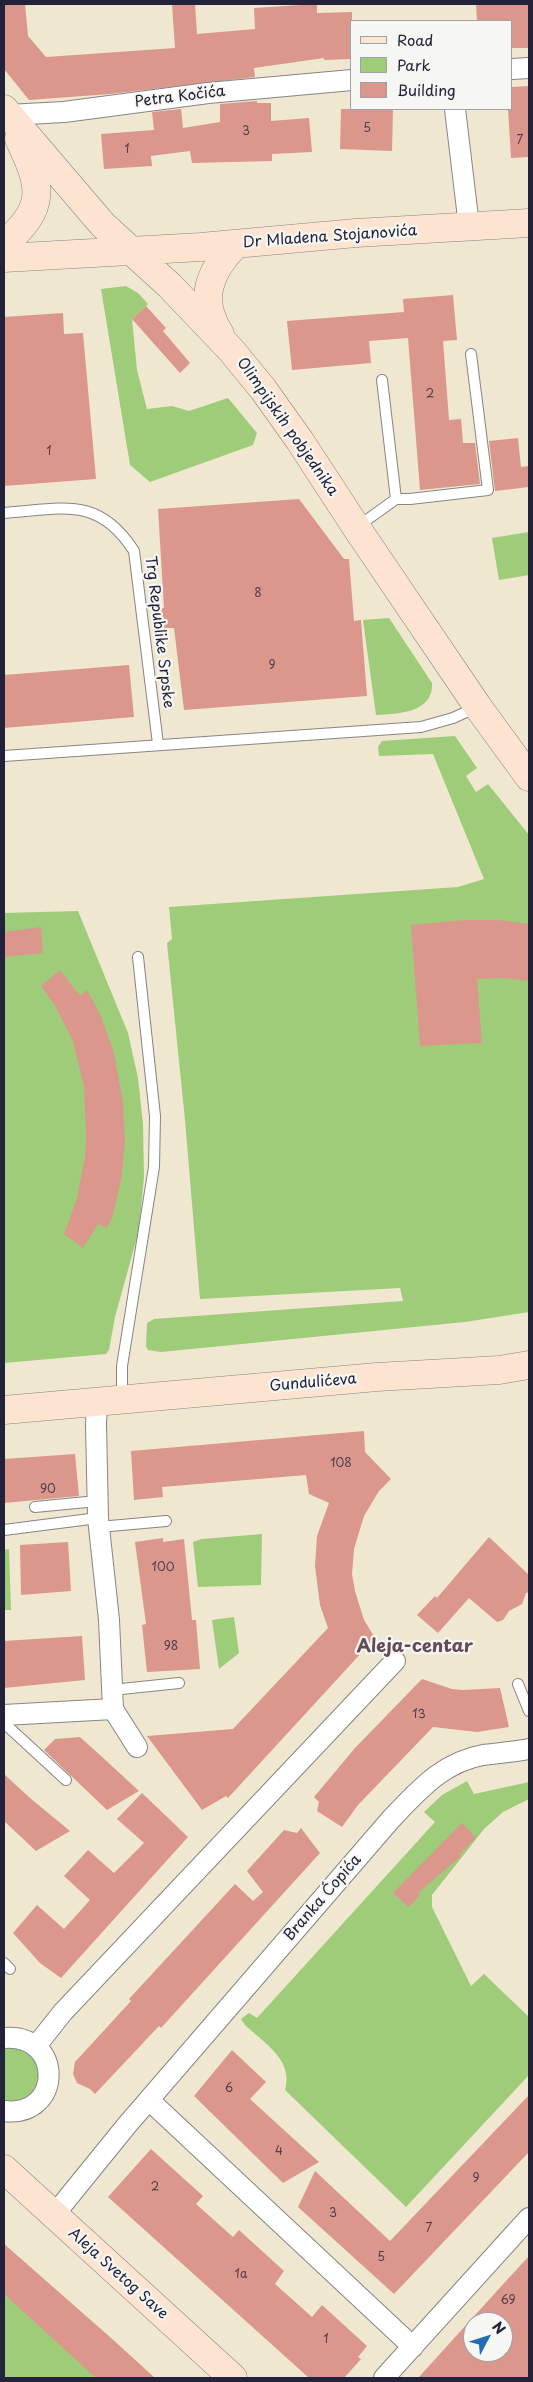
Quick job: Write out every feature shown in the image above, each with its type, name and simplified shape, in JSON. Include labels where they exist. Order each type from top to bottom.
[{"type":"main road","points":[[4,244],[30,218],[37,193],[31,164],[6,112]]},
{"type":"main road","name":"Olimpijskih pobjednika","points":[[6,112],[98,219],[170,286],[231,350],[300,441],[356,528],[478,707],[529,777]]},
{"type":"main road","name":"Dr Mladena Stojanovića","points":[[4,258],[236,244],[529,222]]},
{"type":"main road","points":[[231,350],[215,326],[209,304],[209,288],[212,275],[223,258],[236,244]]},
{"type":"main road","name":"Gundulićeva","points":[[4,1410],[377,1377],[499,1370],[529,1365]]},
{"type":"main road","name":"Aleja Svetog Save","points":[[4,2169],[233,2378]]},
{"type":"street","points":[[513,69],[529,68]]},
{"type":"street","name":"Petra Kočića","points":[[6,112],[64,112],[208,93],[350,80]]},
{"type":"street","points":[[455,110],[469,226]]},
{"type":"street","points":[[110,1402],[96,1424],[98,1515],[109,1620],[112,1699],[137,1747]]},
{"type":"street","points":[[36,2046],[63,2012],[395,1661]]},
{"type":"street","points":[[4,1715],[112,1699]]},
{"type":"street","name":"Branka Ćopića","points":[[54,2215],[74,2188],[392,1818],[432,1777],[460,1761],[529,1749]]},
{"type":"street","points":[[4,2038],[14,2037],[26,2040],[36,2046],[44,2056],[49,2068],[49,2081],[45,2093],[37,2103],[26,2109],[14,2112],[4,2111]]},
{"type":"street","points":[[149,2100],[413,2347]]},
{"type":"street","points":[[384,2378],[529,2218]]},
{"type":"lane","points":[[356,528],[396,499],[488,490],[470,354]]},
{"type":"lane","points":[[382,380],[396,499]]},
{"type":"lane","name":"Trg Republike Srpske","points":[[4,513],[72,508],[96,513],[123,534],[134,551],[158,744]]},
{"type":"lane","points":[[4,756],[421,726],[453,718],[478,707]]},
{"type":"lane","points":[[110,1402],[122,1366],[154,1167],[155,1116],[138,957]]},
{"type":"lane","points":[[35,1507],[166,1521]]},
{"type":"lane","points":[[4,1530],[98,1515]]},
{"type":"lane","points":[[112,1699],[179,1683]]},
{"type":"lane","points":[[518,1684],[529,1711]]},
{"type":"lane","points":[[4,1724],[66,1780]]},
{"type":"green space","points":[[126,286],[138,293],[148,304],[132,319],[137,370],[147,409],[172,406],[189,411],[228,398],[257,433],[253,445],[150,482],[130,465],[101,289]]},
{"type":"green space","points":[[529,532],[529,575],[499,580],[492,538]]},
{"type":"green space","points":[[389,618],[432,683],[431,693],[427,701],[413,710],[376,715],[363,620]]},
{"type":"green space","points":[[455,736],[477,768],[466,776],[476,792],[488,784],[529,835],[529,1312],[465,1322],[161,1352],[148,1350],[146,1346],[147,1323],[154,1319],[403,1301],[400,1288],[200,1299],[185,1120],[167,943],[172,939],[169,907],[458,887],[484,879],[433,754],[379,756],[378,747],[382,741]]},
{"type":"green space","points":[[78,911],[128,1033],[138,1078],[143,1124],[144,1177],[139,1230],[115,1317],[109,1350],[106,1354],[4,1363],[4,913]]},
{"type":"green space","points":[[262,1534],[261,1585],[198,1587],[193,1542],[202,1539]]},
{"type":"green space","points":[[9,1549],[11,1610],[4,1610],[4,1550]]},
{"type":"green space","points":[[234,1617],[239,1653],[219,1669],[212,1620]]},
{"type":"green space","points":[[467,1781],[474,1794],[529,1782],[529,1799],[503,1812],[484,1829],[432,1895],[432,1907],[471,1986],[484,1974],[529,2017],[529,2075],[406,2207],[285,2090],[287,2079],[281,2061],[276,2053],[245,2025],[241,2019],[249,2013],[257,2018],[435,1822],[424,1812],[442,1795]]},
{"type":"green space","points":[[4,2045],[22,2045],[43,2068],[33,2098],[4,2104]]},
{"type":"green space","points":[[4,2244],[137,2362],[126,2378],[4,2378]]},
{"type":"building","points":[[4,4],[25,4],[28,36],[46,57],[175,48],[172,4],[195,4],[197,34],[255,29],[254,8],[317,4],[317,13],[352,12],[352,20],[350,20],[350,59],[324,60],[324,58],[254,68],[255,77],[110,94],[29,100],[4,69]]},
{"type":"building","points":[[476,4],[529,4],[529,48],[513,48],[513,20],[477,20]]},
{"type":"building","points":[[529,86],[529,157],[511,158],[508,110],[513,110],[513,87]]},
{"type":"building","points":[[257,101],[257,103],[271,103],[271,121],[309,118],[312,152],[272,154],[272,161],[192,163],[190,151],[151,156],[152,166],[104,169],[101,134],[154,130],[152,112],[181,109],[183,128],[220,122],[220,104]]},
{"type":"building","points":[[341,109],[393,110],[392,151],[340,149]]},
{"type":"building","points":[[453,295],[457,340],[443,341],[449,420],[461,419],[463,443],[475,443],[480,484],[420,490],[408,338],[369,341],[371,363],[292,370],[287,321],[404,312],[403,299]]},
{"type":"building","points":[[146,306],[166,328],[163,331],[190,363],[180,373],[132,319]]},
{"type":"building","points":[[63,313],[64,334],[83,333],[96,479],[4,486],[4,317]]},
{"type":"building","points":[[518,438],[521,467],[529,466],[529,487],[495,491],[489,441]]},
{"type":"building","points":[[299,499],[344,559],[349,559],[354,621],[361,620],[367,696],[184,710],[174,628],[157,628],[155,609],[164,608],[158,509]]},
{"type":"building","points":[[129,665],[134,717],[4,728],[4,675]]},
{"type":"building","points":[[465,920],[498,920],[529,924],[529,981],[504,978],[477,979],[482,1043],[420,1046],[411,925]]},
{"type":"building","points":[[41,927],[43,953],[4,957],[4,932]]},
{"type":"building","points":[[60,970],[80,996],[87,990],[100,1014],[114,1053],[123,1103],[125,1139],[122,1175],[113,1215],[107,1228],[98,1224],[83,1248],[64,1234],[77,1198],[85,1157],[84,1087],[73,1041],[54,1004],[41,986]]},
{"type":"building","points":[[364,1431],[365,1452],[391,1479],[379,1491],[364,1516],[354,1549],[352,1574],[355,1591],[364,1620],[375,1638],[228,1798],[226,1796],[202,1810],[147,1736],[233,1729],[328,1628],[320,1605],[315,1566],[317,1536],[329,1503],[309,1494],[306,1475],[162,1487],[163,1497],[134,1500],[131,1451]]},
{"type":"building","points":[[75,1454],[79,1496],[4,1503],[4,1459]]},
{"type":"building","points":[[489,1537],[529,1575],[529,1592],[526,1593],[522,1604],[509,1611],[503,1620],[497,1622],[469,1598],[438,1633],[417,1615],[435,1596],[437,1598]]},
{"type":"building","points":[[163,1538],[163,1542],[184,1539],[192,1620],[196,1620],[200,1669],[147,1672],[142,1625],[146,1624],[135,1542]]},
{"type":"building","points":[[68,1542],[71,1591],[21,1595],[20,1545]]},
{"type":"building","points":[[82,1636],[85,1680],[4,1688],[4,1641]]},
{"type":"building","points":[[422,1679],[452,1689],[500,1688],[509,1727],[477,1732],[433,1727],[358,1805],[342,1827],[317,1811],[319,1802],[314,1797],[355,1748]]},
{"type":"building","points":[[80,1737],[139,1791],[107,1810],[44,1750],[55,1739]]},
{"type":"building","points":[[4,1774],[70,1831],[36,1851],[4,1821]]},
{"type":"building","points":[[142,1793],[188,1837],[61,1978],[40,1963],[13,1933],[37,1905],[64,1929],[90,1900],[64,1876],[88,1850],[114,1873],[144,1843],[117,1819]]},
{"type":"building","points":[[462,1823],[476,1838],[459,1855],[461,1856],[418,1893],[420,1895],[409,1907],[393,1893]]},
{"type":"building","points":[[301,1828],[320,1853],[161,2028],[159,2026],[95,2094],[90,2089],[77,2083],[73,2074],[75,2062],[131,2001],[129,1999],[235,1884],[253,1901],[263,1892],[247,1871],[284,1830],[297,1833]]},
{"type":"building","points":[[232,2050],[266,2082],[250,2099],[319,2162],[283,2183],[194,2096]]},
{"type":"building","points":[[529,2095],[529,2152],[394,2294],[298,2207],[315,2171],[390,2241]]},
{"type":"building","points":[[151,2149],[203,2196],[196,2204],[233,2237],[239,2230],[284,2271],[275,2284],[312,2317],[322,2305],[367,2346],[358,2357],[361,2359],[344,2378],[309,2378],[108,2197]]},
{"type":"building","points":[[4,2244],[155,2378],[96,2378],[4,2294]]},
{"type":"building","points":[[529,2256],[529,2378],[418,2378],[463,2329],[463,2362],[513,2362],[513,2312],[478,2312]]},
{"type":"district","name":"Aleja-centar","points":[[415,1647]]}]
